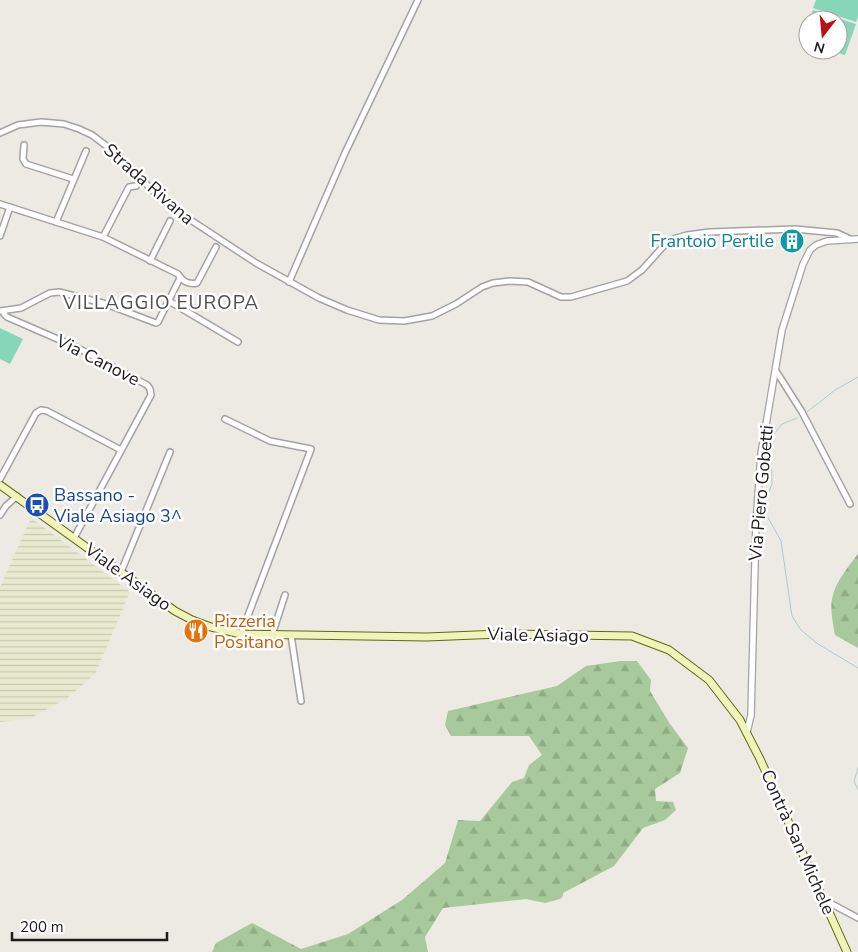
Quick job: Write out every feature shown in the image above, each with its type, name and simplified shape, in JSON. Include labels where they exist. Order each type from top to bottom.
[{"type":"main road","name":"Viale Asiago","points":[[0,485],[175,611],[192,620],[241,634],[291,636],[426,637],[500,634],[632,636],[669,650],[709,680],[747,732]]},
{"type":"main road","name":"Contrà San Michele","points":[[747,732],[847,952]]},
{"type":"street","points":[[289,282],[345,153],[418,0]]},
{"type":"street","name":"Strada Rivana","points":[[0,132],[18,125],[41,122],[64,124],[79,129],[117,154],[157,195],[196,224],[289,282],[320,298],[379,320],[404,321],[441,312],[482,287],[493,283],[510,281],[528,282],[561,297],[571,297],[618,284],[636,276],[669,240],[687,235],[710,232],[795,229],[837,233],[850,239]]},
{"type":"street","points":[[24,145],[23,159],[26,164],[73,179]]},
{"type":"street","points":[[56,222],[86,151]]},
{"type":"street","points":[[103,237],[129,187],[136,186]]},
{"type":"street","points":[[0,204],[103,237],[178,274],[180,278],[192,284],[197,283],[216,247]]},
{"type":"street","points":[[0,236],[10,207]]},
{"type":"street","points":[[150,261],[170,221]]},
{"type":"street","name":"Via Piero Gobetti","points":[[747,732],[751,715],[756,522],[761,454],[782,330],[806,256],[816,245],[827,241],[858,239]]},
{"type":"street","points":[[2,311],[21,308],[50,294],[59,292],[103,303],[156,323],[180,278]]},
{"type":"street","points":[[169,301],[238,342]]},
{"type":"street","name":"Via Canove","points":[[2,311],[7,317],[76,347],[149,387],[151,395],[74,538]]},
{"type":"street","points":[[776,371],[802,412],[850,504]]},
{"type":"street","points":[[0,479],[36,413],[41,410],[47,411],[121,450]]},
{"type":"street","points":[[225,419],[270,442],[312,449],[241,634]]},
{"type":"street","points":[[121,572],[170,452]]},
{"type":"street","points":[[0,515],[16,496]]},
{"type":"street","points":[[272,635],[285,595]]},
{"type":"street","points":[[291,636],[301,701]]},
{"type":"street","points":[[825,902],[858,918]]},
{"type":"green space","points":[[816,0],[858,0],[858,17],[856,22],[848,19],[848,10],[819,10],[813,8]]},
{"type":"green space","points":[[848,21],[856,24],[848,47]]},
{"type":"green space","points":[[0,328],[23,339],[10,364],[0,359]]},
{"type":"green space","points":[[31,518],[130,592],[95,674],[66,699],[31,718],[0,722],[0,587]]},
{"type":"green space","points":[[858,554],[858,648],[835,635],[831,604],[837,585]]},
{"type":"green space","points":[[621,661],[637,661],[651,680],[650,691],[670,724],[688,748],[680,773],[655,789],[656,801],[673,802],[676,810],[665,820],[643,828],[614,866],[563,893],[560,899],[545,903],[526,899],[443,908],[425,937],[428,952],[212,952],[216,943],[252,923],[301,949],[348,934],[402,900],[445,863],[458,820],[480,821],[512,782],[524,778],[529,765],[542,755],[529,736],[451,736],[445,725],[448,711],[557,686],[586,666]]},
{"type":"waterway","points":[[807,412],[835,390],[858,377]]},
{"type":"waterway","points":[[797,418],[782,424],[774,434],[771,451],[772,484],[765,502],[765,512],[781,541],[792,616],[801,630],[818,644],[858,668]]},
{"type":"waterway","points":[[858,768],[854,781],[858,790]]},
{"type":"place","name":"Frantoio Pertile","points":[[792,241]]},
{"type":"place","name":"Bassano - Viale Asiago 3^","points":[[37,505]]},
{"type":"place","name":"Pizzeria Positano","points":[[196,631]]},
{"type":"district","name":"VILLAGGIO EUROPA","points":[[161,303]]}]
